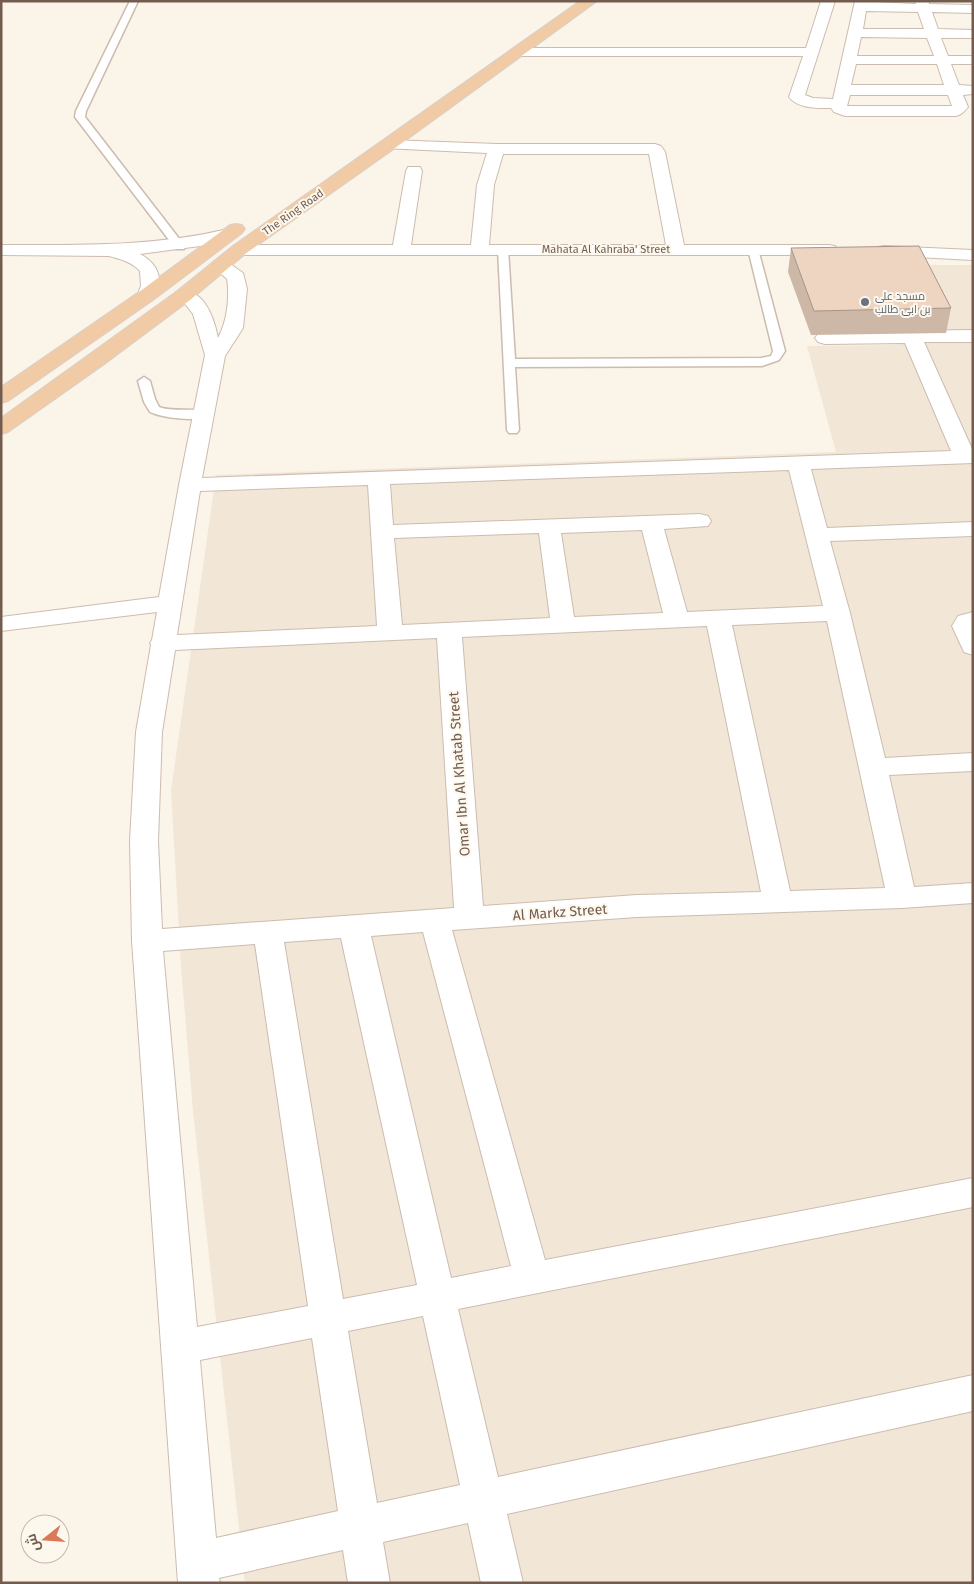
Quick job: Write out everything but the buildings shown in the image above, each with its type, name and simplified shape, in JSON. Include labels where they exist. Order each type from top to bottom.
[{"type":"highway","points":[[516,32],[561,1]]},
{"type":"highway","name":"The Ring Road","points":[[1,428],[96,361],[183,296],[239,250],[389,145],[466,82],[518,52],[545,31],[590,1]]},
{"type":"highway","name":"The Ring Road","points":[[1,398],[146,296],[250,219]]},
{"type":"street","points":[[828,1],[797,97],[810,103],[842,97],[973,90]]},
{"type":"street","points":[[922,5],[960,107],[956,111],[839,109],[861,4],[922,5],[973,9]]},
{"type":"street","points":[[855,34],[973,34]]},
{"type":"street","points":[[518,52],[811,52]]},
{"type":"street","points":[[849,60],[973,60]]},
{"type":"street","points":[[389,145],[655,149],[676,249]]},
{"type":"street","points":[[480,249],[486,179],[490,163],[497,148]]},
{"type":"street","points":[[401,250],[414,171]]},
{"type":"street","points":[[1,250],[134,251],[180,246],[228,234]]},
{"type":"street","points":[[106,250],[142,263],[151,273],[152,284],[146,296]]},
{"type":"street","name":"Mahata Al Kahraba' Street","points":[[239,250],[841,250]]},
{"type":"street","points":[[871,251],[923,260],[973,255]]},
{"type":"street","points":[[220,265],[236,277],[238,289],[233,328],[223,346],[215,355],[162,643],[149,732],[144,841],[147,941],[198,1572],[361,1527],[973,1393]]},
{"type":"street","points":[[183,296],[191,299],[204,313],[207,338],[215,355]]},
{"type":"street","points":[[825,338],[912,337],[950,328],[973,336]]},
{"type":"street","points":[[190,485],[968,457],[912,337]]},
{"type":"street","points":[[798,463],[838,613],[875,767],[902,898]]},
{"type":"street","points":[[378,478],[390,633]]},
{"type":"street","points":[[382,532],[700,521]]},
{"type":"street","points":[[651,522],[677,620]]},
{"type":"street","points":[[549,526],[563,626]]},
{"type":"street","points":[[818,535],[973,529]]},
{"type":"street","points":[[1,624],[170,603]]},
{"type":"street","points":[[162,643],[838,613]]},
{"type":"street","points":[[718,618],[778,901]]},
{"type":"street","points":[[973,620],[967,622],[964,626],[973,647]]},
{"type":"street","name":"Omar Ibn Al Khatab Street","points":[[449,630],[469,918]]},
{"type":"street","points":[[875,767],[973,762]]},
{"type":"street","name":"Al Markz Street","points":[[147,941],[637,906],[902,898],[973,893]]},
{"type":"street","points":[[435,921],[532,1278]]},
{"type":"street","points":[[354,927],[502,1583]]},
{"type":"street","points":[[268,933],[369,1583]]},
{"type":"street","points":[[180,1346],[973,1192]]},
{"type":"lane","points":[[134,1],[81,111],[80,117],[180,246]]},
{"type":"lane","points":[[503,249],[514,430]]},
{"type":"lane","points":[[510,363],[762,362],[775,358],[779,351],[753,249]]},
{"type":"lane","points":[[144,381],[150,404],[157,411],[170,414],[204,414]]},
{"type":"shaded area","points":[[914,265],[973,265],[973,1583],[245,1583],[193,1111],[181,966],[171,791],[216,475],[836,452],[807,346],[903,345],[896,327]]},
{"type":"place","name":"مسجد على بن ابى طالب","points":[[865,302]]}]
